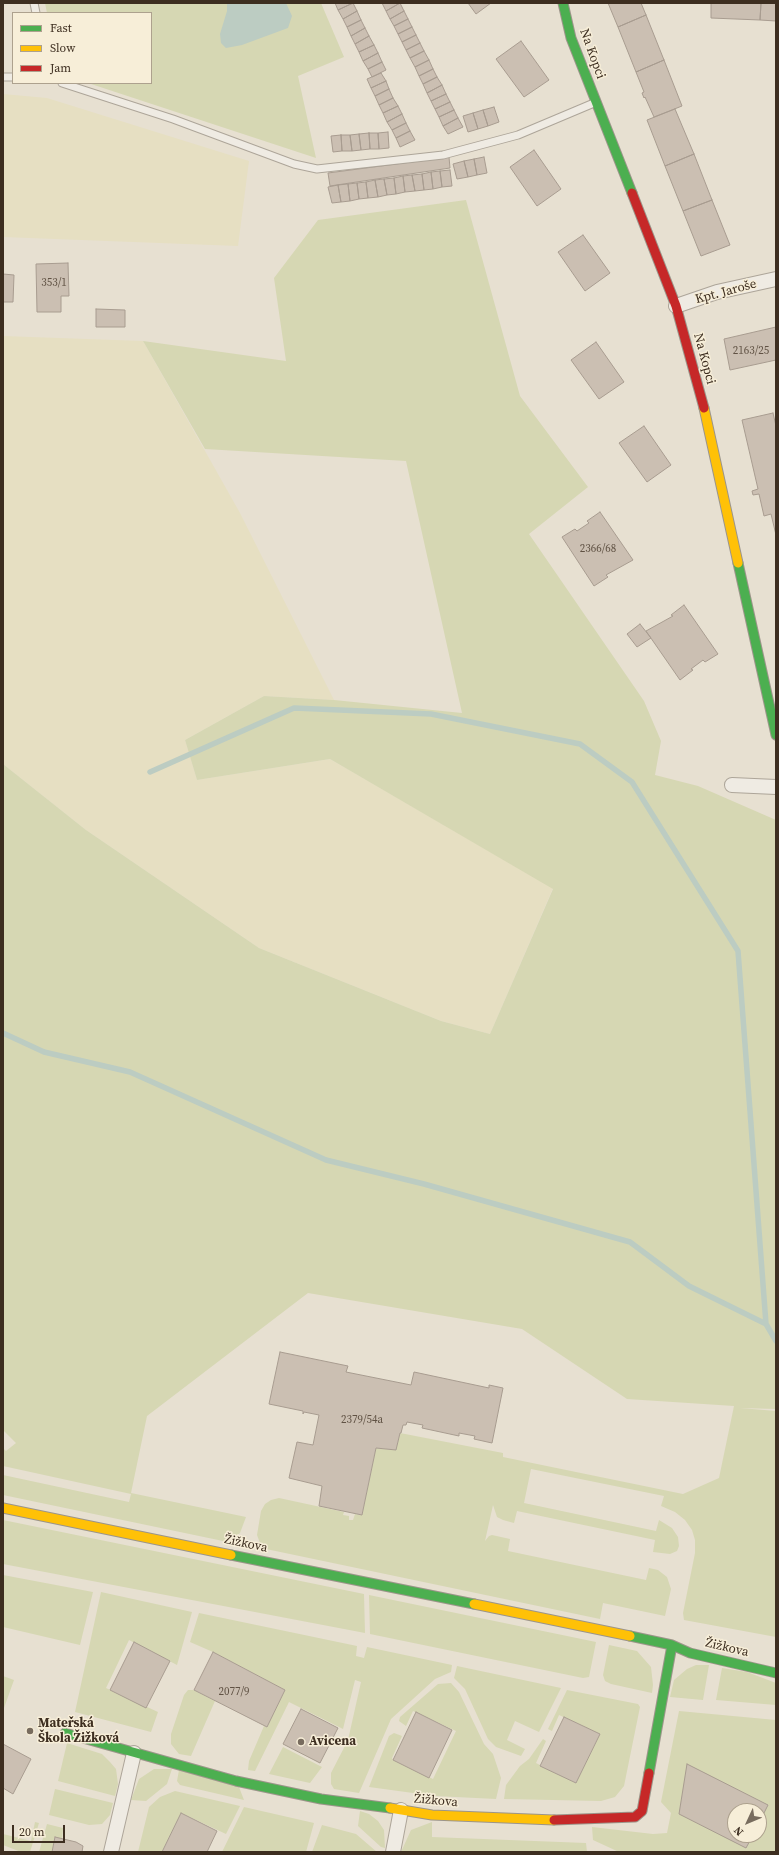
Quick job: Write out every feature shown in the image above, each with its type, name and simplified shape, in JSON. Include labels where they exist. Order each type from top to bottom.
[{"type":"street","name":"Na Kopci","points":[[563,3],[571,38],[676,306],[704,409],[776,735]]},
{"type":"street","name":"Kpt. Jaroše","points":[[676,306],[717,292],[776,279]]},
{"type":"street","points":[[732,785],[776,787]]},
{"type":"street","name":"Žižkova","points":[[3,1508],[672,1645],[690,1653],[776,1673]]},
{"type":"street","name":"Žižkova","points":[[672,1645],[690,1641]]},
{"type":"street","name":"Žižkova","points":[[65,1734],[177,1763],[236,1781],[321,1799],[359,1803],[432,1815],[569,1821],[635,1817],[642,1811],[662,1709],[662,1700],[672,1645]]},
{"type":"street","points":[[111,1852],[134,1753]]},
{"type":"street","points":[[393,1852],[401,1810]]},
{"type":"lane","points":[[65,84],[173,119],[294,164],[317,169],[443,155],[518,135],[596,102]]},
{"type":"shaded area","points":[[227,3],[286,3],[292,16],[288,28],[242,45],[226,48],[221,43],[220,34],[227,11]]},
{"type":"shaded area","points":[[3,94],[47,98],[249,161],[238,246],[3,237]]},
{"type":"shaded area","points":[[3,336],[143,341],[240,513],[334,700],[264,696],[185,740],[197,780],[330,759],[553,888],[490,1034],[441,1021],[259,948],[86,830],[3,764]]},
{"type":"green space","points":[[45,3],[321,3],[344,57],[298,76],[316,158],[91,84],[152,84],[152,12],[47,12]]},
{"type":"green space","points":[[466,200],[520,396],[588,487],[529,534],[644,701],[661,741],[655,775],[698,786],[776,820],[776,1409],[740,1408],[776,1411],[776,1637],[684,1620],[683,1613],[695,1553],[695,1540],[692,1530],[685,1520],[675,1512],[661,1506],[664,1496],[531,1469],[524,1503],[656,1531],[659,1520],[672,1528],[678,1537],[679,1546],[677,1551],[670,1554],[653,1552],[655,1540],[517,1511],[514,1523],[497,1517],[493,1505],[485,1541],[492,1535],[510,1539],[508,1551],[646,1580],[649,1568],[658,1570],[667,1577],[671,1589],[665,1616],[603,1603],[600,1619],[266,1549],[260,1543],[257,1535],[261,1511],[265,1504],[271,1500],[279,1498],[344,1512],[343,1515],[349,1516],[349,1520],[353,1520],[355,1514],[362,1515],[376,1448],[396,1450],[400,1433],[503,1453],[503,1457],[683,1494],[719,1478],[734,1406],[627,1399],[522,1329],[308,1293],[147,1416],[131,1493],[246,1517],[240,1533],[234,1538],[223,1541],[3,1495],[3,1475],[129,1502],[131,1494],[3,1466],[3,1448],[6,1451],[16,1443],[3,1430],[3,764],[86,830],[259,948],[441,1021],[490,1034],[553,889],[330,759],[197,780],[185,740],[264,696],[334,700],[462,713],[406,461],[205,449],[143,341],[286,361],[274,278],[318,220]]},
{"type":"green space","points":[[3,1520],[364,1594],[365,1633],[3,1564]]},
{"type":"green space","points":[[3,1575],[93,1592],[80,1645],[3,1627]]},
{"type":"green space","points":[[101,1592],[192,1612],[177,1665],[129,1640],[106,1688],[158,1712],[151,1732],[75,1712]]},
{"type":"green space","points":[[369,1595],[596,1642],[589,1677],[583,1678],[370,1634]]},
{"type":"green space","points":[[199,1613],[357,1646],[356,1656],[364,1658],[367,1647],[452,1665],[451,1672],[435,1679],[391,1719],[359,1793],[334,1789],[331,1784],[331,1773],[348,1740],[361,1682],[355,1680],[343,1729],[289,1702],[255,1771],[248,1770],[249,1761],[264,1726],[267,1727],[285,1690],[213,1652],[190,1642]]},
{"type":"green space","points":[[609,1645],[637,1651],[651,1667],[653,1685],[652,1693],[611,1684],[605,1681],[603,1675]]},
{"type":"green space","points":[[696,1665],[709,1665],[703,1700],[670,1697],[674,1680],[687,1669]]},
{"type":"green space","points":[[457,1666],[561,1688],[539,1732],[515,1721],[507,1740],[525,1749],[521,1756],[496,1747],[488,1739],[465,1689],[454,1678]]},
{"type":"green space","points":[[722,1668],[747,1672],[776,1683],[776,1705],[716,1700]]},
{"type":"green space","points":[[3,1676],[14,1680],[4,1708],[3,1707]]},
{"type":"green space","points":[[451,1683],[459,1692],[484,1744],[493,1754],[501,1778],[496,1799],[435,1796],[369,1787],[389,1736],[394,1733],[402,1736],[392,1758],[393,1760],[433,1779],[456,1731],[413,1711],[406,1726],[399,1721],[400,1717],[438,1684]]},
{"type":"green space","points":[[188,1690],[194,1690],[215,1701],[191,1756],[179,1754],[171,1744],[171,1734],[184,1695]]},
{"type":"green space","points":[[567,1690],[638,1704],[640,1707],[624,1786],[615,1797],[601,1801],[504,1799],[506,1785],[520,1766],[529,1759],[543,1739],[546,1741],[536,1763],[576,1783],[600,1734],[559,1715],[552,1731],[548,1729]]},
{"type":"green space","points":[[679,1711],[776,1720],[776,1852],[619,1852],[593,1840],[592,1827],[653,1834],[667,1833],[671,1813],[661,1802]]},
{"type":"green space","points":[[67,1743],[102,1754],[110,1762],[116,1769],[118,1784],[115,1796],[58,1781]]},
{"type":"green space","points":[[283,1747],[322,1767],[310,1783],[269,1774]]},
{"type":"green space","points":[[154,1769],[172,1769],[167,1784],[146,1801],[131,1800],[139,1779]]},
{"type":"green space","points":[[179,1770],[239,1787],[244,1800],[180,1785],[177,1781]]},
{"type":"green space","points":[[55,1789],[113,1803],[110,1815],[102,1824],[89,1825],[49,1815]]},
{"type":"green space","points":[[175,1791],[240,1806],[226,1834],[181,1813],[162,1852],[138,1852],[149,1807],[160,1797]]},
{"type":"green space","points":[[244,1807],[314,1823],[306,1852],[222,1852]]},
{"type":"green space","points":[[360,1811],[369,1814],[378,1821],[384,1830],[385,1848],[381,1847],[358,1826]]},
{"type":"green space","points":[[35,1822],[39,1823],[30,1852],[21,1852],[3,1845],[3,1834],[31,1841]]},
{"type":"green space","points":[[432,1822],[432,1837],[586,1843],[587,1852],[401,1852],[411,1830]]},
{"type":"green space","points":[[47,1824],[63,1828],[62,1839],[55,1837],[52,1852],[39,1852]]},
{"type":"green space","points":[[322,1825],[356,1834],[377,1852],[312,1852]]},
{"type":"building","points":[[335,3],[353,3],[338,10]]},
{"type":"building","points":[[353,3],[357,11],[343,19],[338,10]]},
{"type":"building","points":[[382,3],[400,3],[386,11]]},
{"type":"building","points":[[400,3],[404,11],[390,19],[386,11]]},
{"type":"building","points":[[468,3],[491,3],[476,14]]},
{"type":"building","points":[[608,3],[641,3],[646,15],[618,27]]},
{"type":"building","points":[[711,3],[761,3],[760,20],[711,18]]},
{"type":"building","points":[[761,3],[776,3],[776,21],[760,20]]},
{"type":"building","points":[[357,11],[361,20],[347,27],[343,19]]},
{"type":"building","points":[[404,11],[408,19],[394,26],[390,19]]},
{"type":"building","points":[[646,15],[664,60],[636,72],[618,27]]},
{"type":"building","points":[[408,19],[412,27],[398,34],[394,26]]},
{"type":"building","points":[[361,20],[365,28],[351,36],[347,27]]},
{"type":"building","points":[[412,27],[416,35],[402,42],[398,34]]},
{"type":"building","points":[[365,28],[369,36],[355,44],[351,36]]},
{"type":"building","points":[[416,35],[420,43],[406,50],[402,42]]},
{"type":"building","points":[[369,36],[374,45],[359,52],[355,44]]},
{"type":"building","points":[[521,41],[549,80],[524,97],[496,59]]},
{"type":"building","points":[[420,43],[424,51],[410,58],[406,50]]},
{"type":"building","points":[[374,45],[378,53],[363,61],[359,52]]},
{"type":"building","points":[[424,51],[429,60],[415,67],[410,58]]},
{"type":"building","points":[[378,53],[382,62],[368,69],[363,61]]},
{"type":"building","points":[[429,60],[433,69],[419,76],[415,67]]},
{"type":"building","points":[[664,60],[682,106],[654,117],[642,93],[644,92],[636,72]]},
{"type":"building","points":[[382,62],[386,70],[372,77],[368,69]]},
{"type":"building","points":[[433,69],[437,77],[423,84],[419,76]]},
{"type":"building","points":[[381,73],[386,81],[371,88],[367,79]]},
{"type":"building","points":[[437,77],[442,85],[427,93],[423,84]]},
{"type":"building","points":[[386,81],[389,89],[375,96],[371,88]]},
{"type":"building","points":[[442,85],[446,94],[431,101],[427,93]]},
{"type":"building","points":[[389,89],[393,98],[379,105],[375,96]]},
{"type":"building","points":[[446,94],[450,102],[435,109],[431,101]]},
{"type":"building","points":[[393,98],[398,106],[383,113],[379,105]]},
{"type":"building","points":[[450,102],[454,110],[439,117],[435,109]]},
{"type":"building","points":[[398,106],[402,114],[387,122],[383,113]]},
{"type":"building","points":[[494,107],[499,122],[488,126],[483,110]]},
{"type":"building","points":[[675,109],[694,154],[665,166],[647,120]]},
{"type":"building","points":[[454,110],[458,118],[443,126],[439,117]]},
{"type":"building","points":[[483,110],[488,126],[478,129],[473,113]]},
{"type":"building","points":[[473,113],[478,129],[468,132],[463,116]]},
{"type":"building","points":[[402,114],[406,123],[392,130],[387,122]]},
{"type":"building","points":[[458,118],[463,127],[448,134],[443,126]]},
{"type":"building","points":[[406,123],[410,131],[396,138],[392,130]]},
{"type":"building","points":[[410,131],[415,140],[400,147],[396,138]]},
{"type":"building","points":[[388,132],[389,148],[379,149],[378,133]]},
{"type":"building","points":[[369,133],[370,149],[361,150],[359,134]]},
{"type":"building","points":[[369,133],[378,133],[379,149],[370,149]]},
{"type":"building","points":[[359,134],[361,150],[352,151],[350,135]]},
{"type":"building","points":[[341,135],[342,151],[333,152],[331,136]]},
{"type":"building","points":[[341,135],[350,135],[352,151],[342,151]]},
{"type":"building","points":[[534,150],[561,189],[537,206],[510,167]]},
{"type":"building","points":[[694,154],[712,200],[683,211],[665,166]]},
{"type":"building","points":[[449,157],[450,168],[330,186],[328,173]]},
{"type":"building","points":[[484,157],[487,173],[477,175],[474,159]]},
{"type":"building","points":[[474,159],[477,175],[468,177],[464,161]]},
{"type":"building","points":[[464,161],[468,177],[457,179],[453,164]]},
{"type":"building","points":[[450,170],[452,186],[442,187],[440,171]]},
{"type":"building","points":[[440,171],[442,187],[433,189],[431,172]]},
{"type":"building","points":[[431,172],[433,189],[424,190],[422,174]]},
{"type":"building","points":[[422,174],[424,190],[415,191],[412,175]]},
{"type":"building","points":[[412,175],[415,191],[405,192],[403,176]]},
{"type":"building","points":[[403,176],[405,192],[396,194],[394,178]]},
{"type":"building","points":[[394,178],[396,194],[387,195],[384,179]]},
{"type":"building","points":[[384,179],[387,195],[378,197],[375,180]]},
{"type":"building","points":[[375,180],[378,197],[368,198],[366,182]]},
{"type":"building","points":[[366,182],[368,198],[359,199],[357,183]]},
{"type":"building","points":[[357,183],[359,199],[350,201],[348,184]]},
{"type":"building","points":[[348,184],[350,201],[341,202],[338,185]]},
{"type":"building","points":[[338,185],[341,202],[332,203],[328,187]]},
{"type":"building","points":[[712,200],[730,245],[701,256],[683,211]]},
{"type":"building","points":[[583,235],[610,273],[585,291],[558,252]]},
{"type":"building","points":[[68,263],[69,296],[61,296],[61,312],[37,312],[36,264]]},
{"type":"building","points":[[3,274],[14,275],[13,302],[3,302]]},
{"type":"building","points":[[96,309],[125,310],[125,327],[96,327]]},
{"type":"building","points":[[776,327],[776,360],[730,370],[724,339]]},
{"type":"building","points":[[596,342],[624,382],[599,399],[571,360]]},
{"type":"building","points":[[773,413],[776,426],[776,535],[771,514],[764,516],[759,494],[753,495],[752,491],[758,489],[742,420]]},
{"type":"building","points":[[644,426],[671,465],[647,482],[619,443]]},
{"type":"building","points":[[600,512],[633,560],[606,575],[608,577],[594,586],[562,537],[575,529],[577,531],[589,523],[587,521]]},
{"type":"building","points":[[684,605],[718,654],[705,662],[703,660],[680,680],[646,631],[673,616],[671,615]]},
{"type":"building","points":[[640,624],[651,638],[637,647],[627,634]]},
{"type":"building","points":[[280,1352],[348,1366],[346,1372],[411,1385],[414,1372],[489,1388],[489,1385],[503,1388],[492,1443],[474,1439],[475,1436],[459,1433],[459,1436],[422,1428],[423,1425],[407,1422],[406,1425],[403,1425],[396,1450],[376,1448],[362,1515],[319,1506],[322,1486],[289,1478],[297,1442],[313,1445],[319,1415],[304,1412],[303,1414],[303,1411],[269,1404]]},
{"type":"building","points":[[134,1642],[170,1661],[146,1708],[110,1690]]},
{"type":"building","points":[[213,1652],[285,1690],[267,1727],[194,1690]]},
{"type":"building","points":[[301,1709],[338,1728],[320,1763],[283,1744]]},
{"type":"building","points":[[416,1712],[452,1730],[429,1778],[393,1760]]},
{"type":"building","points":[[564,1717],[600,1734],[576,1783],[540,1766]]},
{"type":"building","points":[[3,1744],[31,1759],[13,1794],[3,1788]]},
{"type":"building","points":[[687,1764],[764,1803],[727,1803],[727,1838],[679,1814]]},
{"type":"building","points":[[181,1813],[217,1831],[207,1852],[162,1852]]},
{"type":"building","points":[[55,1837],[76,1842],[83,1846],[82,1852],[52,1852]]},
{"type":"building","points":[[736,1843],[749,1843],[746,1848]]},
{"type":"waterway","points":[[150,772],[294,708],[431,714],[580,744],[632,782],[738,951],[766,1324],[776,1341]]},
{"type":"waterway","points":[[3,1033],[44,1052],[130,1072],[326,1160],[424,1184],[630,1242],[689,1286],[766,1324]]},
{"type":"traffic: fast","points":[[563,3],[571,38],[632,193]]},
{"type":"traffic: fast","points":[[738,563],[776,735]]},
{"type":"traffic: fast","points":[[231,1555],[474,1604]]},
{"type":"traffic: fast","points":[[630,1636],[672,1645],[690,1653],[776,1673]]},
{"type":"traffic: fast","points":[[649,1773],[672,1645]]},
{"type":"traffic: fast","points":[[65,1733],[236,1781],[321,1799],[390,1808]]},
{"type":"traffic: slow","points":[[704,408],[738,563]]},
{"type":"traffic: slow","points":[[3,1508],[231,1555]]},
{"type":"traffic: slow","points":[[474,1604],[630,1636]]},
{"type":"traffic: slow","points":[[390,1808],[432,1815],[554,1820]]},
{"type":"traffic: jam","points":[[632,193],[676,306],[704,408]]},
{"type":"traffic: jam","points":[[554,1820],[635,1817],[642,1811],[649,1773]]},
{"type":"place","name":"Mateřská Škola Žižková","points":[[30,1731]]},
{"type":"place","name":"Avicena","points":[[301,1742]]}]
